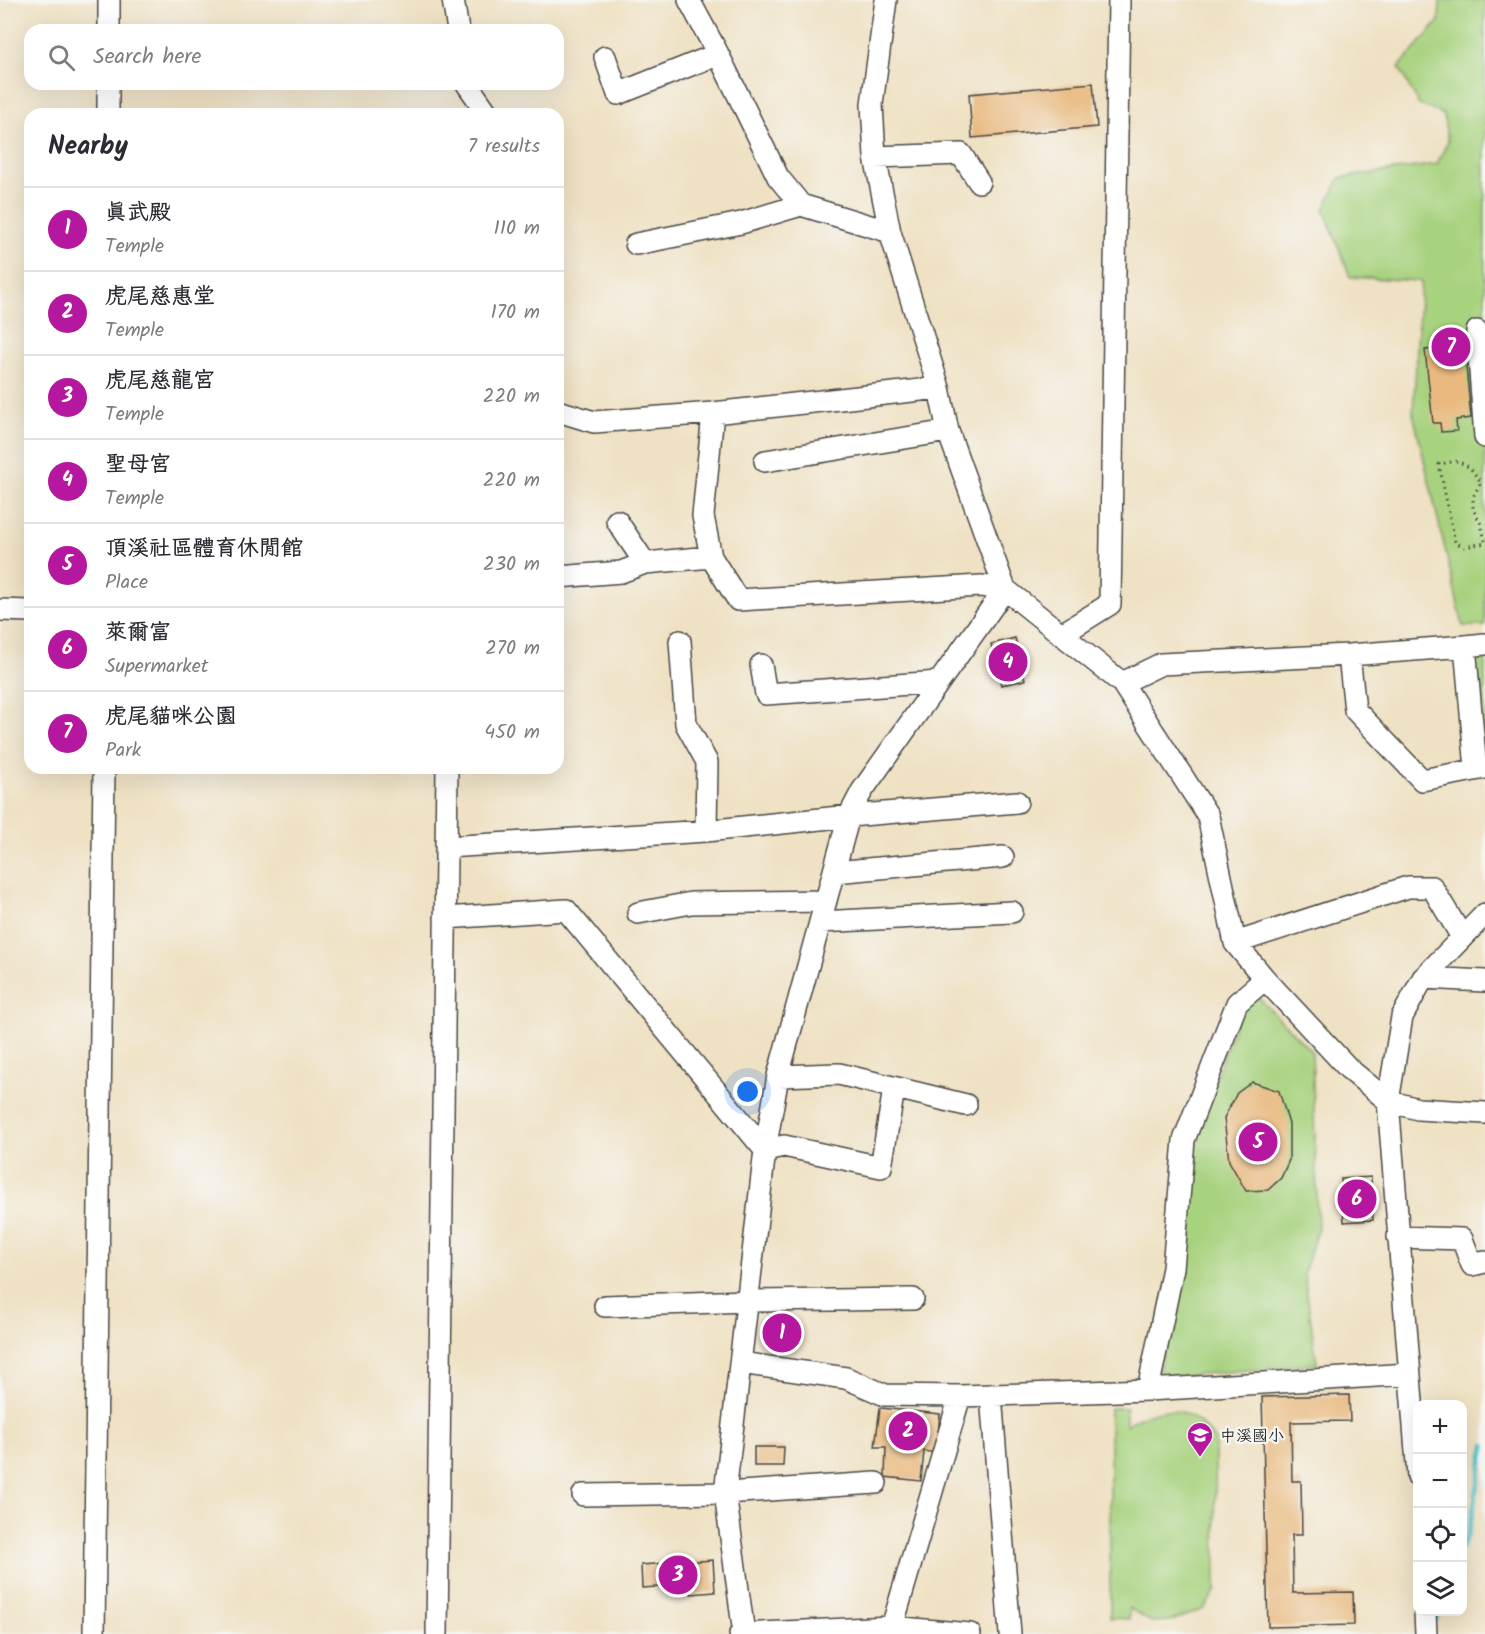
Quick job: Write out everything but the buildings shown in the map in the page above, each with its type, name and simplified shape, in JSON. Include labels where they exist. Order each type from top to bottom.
[{"type":"street","points":[[109,0],[109,24]]},
{"type":"street","points":[[453,0],[457,24]]},
{"type":"street","points":[[689,0],[778,177],[801,205],[890,232]]},
{"type":"street","points":[[886,0],[872,104],[875,157],[890,232],[939,388],[948,431],[1005,589]]},
{"type":"street","points":[[1062,634],[1110,604],[1119,0]]},
{"type":"street","points":[[605,57],[618,94],[718,54]]},
{"type":"street","points":[[108,90],[108,108]]},
{"type":"street","points":[[471,90],[484,108]]},
{"type":"street","points":[[875,157],[961,154],[979,182]]},
{"type":"street","points":[[636,244],[741,224],[801,205]]},
{"type":"street","points":[[1477,331],[1485,437]]},
{"type":"street","points":[[564,413],[594,422],[713,413],[939,388]]},
{"type":"street","points":[[713,413],[704,516],[711,557],[738,600],[981,586],[1005,589],[1122,683],[1208,816],[1235,943],[1265,979],[1349,1069],[1388,1101],[1418,1110],[1485,1113]]},
{"type":"street","points":[[765,461],[948,431]]},
{"type":"street","points":[[616,521],[645,563]]},
{"type":"street","points":[[564,577],[621,572],[645,563],[711,557]]},
{"type":"street","points":[[970,1634],[890,1630],[742,1634],[725,1493],[765,1150],[778,1076],[849,816],[862,791],[1005,589]]},
{"type":"street","points":[[0,610],[24,611]]},
{"type":"street","points":[[680,641],[686,724],[707,762],[706,831]]},
{"type":"street","points":[[1122,683],[1161,664],[1349,655],[1475,645],[1481,768],[1422,780],[1355,710],[1349,655]]},
{"type":"street","points":[[761,665],[766,694],[939,682]]},
{"type":"street","points":[[94,1634],[104,774]]},
{"type":"street","points":[[437,1634],[447,774]]},
{"type":"street","points":[[446,847],[706,831],[1017,802]]},
{"type":"street","points":[[834,872],[1003,857]]},
{"type":"street","points":[[1235,943],[1408,887],[1432,887],[1462,937]]},
{"type":"street","points":[[638,913],[690,903],[826,901]]},
{"type":"street","points":[[445,918],[566,910],[765,1150]]},
{"type":"street","points":[[820,922],[1012,912]]},
{"type":"street","points":[[1416,1454],[1388,1101],[1402,1017],[1424,978],[1485,914]]},
{"type":"street","points":[[1424,978],[1485,981]]},
{"type":"street","points":[[1148,1390],[1173,1268],[1184,1140],[1237,1003],[1265,979]]},
{"type":"street","points":[[778,1076],[839,1074],[966,1105]]},
{"type":"street","points":[[765,1150],[784,1146],[881,1167],[894,1089]]},
{"type":"street","points":[[1398,1237],[1462,1239],[1472,1265],[1485,1262]]},
{"type":"street","points":[[605,1306],[913,1299]]},
{"type":"street","points":[[740,1363],[846,1378],[885,1395],[960,1396],[1148,1390],[1409,1374]]},
{"type":"street","points":[[991,1395],[1010,1634]]},
{"type":"street","points":[[890,1630],[960,1396]]},
{"type":"street","points":[[583,1495],[725,1493],[876,1483]]},
{"type":"street","points":[[1425,1616],[1426,1634]]},
{"type":"path","points":[[1458,461],[1470,468],[1483,482],[1473,497],[1473,509],[1481,524],[1485,542],[1464,547],[1455,542],[1439,464],[1458,461]]},
{"type":"green space","points":[[1440,0],[1485,0],[1485,626],[1463,626],[1413,413],[1421,281],[1350,277],[1324,209],[1340,178],[1437,164],[1448,141],[1443,114],[1419,105],[1399,67],[1439,21]]},
{"type":"green space","points":[[1485,659],[1485,758],[1472,660]]},
{"type":"green space","points":[[1256,995],[1312,1052],[1318,1227],[1304,1273],[1317,1364],[1158,1378],[1195,1137],[1238,1014]]},
{"type":"green space","points":[[1110,1408],[1126,1408],[1126,1425],[1152,1413],[1175,1411],[1185,1414],[1195,1419],[1215,1440],[1216,1591],[1204,1609],[1172,1621],[1151,1622],[1129,1608],[1129,1619],[1110,1618]]},
{"type":"waterway","points":[[1467,1536],[1485,1445]]},
{"type":"place","name":"虎尾貓咪公園","points":[[1451,347]]},
{"type":"place","name":"聖母宮","points":[[1008,662]]},
{"type":"place","name":"頂溪社區體育休閒館","points":[[1258,1142]]},
{"type":"place","name":"萊爾富","points":[[1357,1199]]},
{"type":"place","name":"真武殿","points":[[782,1333]]},
{"type":"place","name":"虎尾慈惠堂","points":[[908,1431]]},
{"type":"place","name":"中溪國小","points":[[1200,1458]]},
{"type":"place","name":"虎尾慈龍宮","points":[[678,1575]]}]
